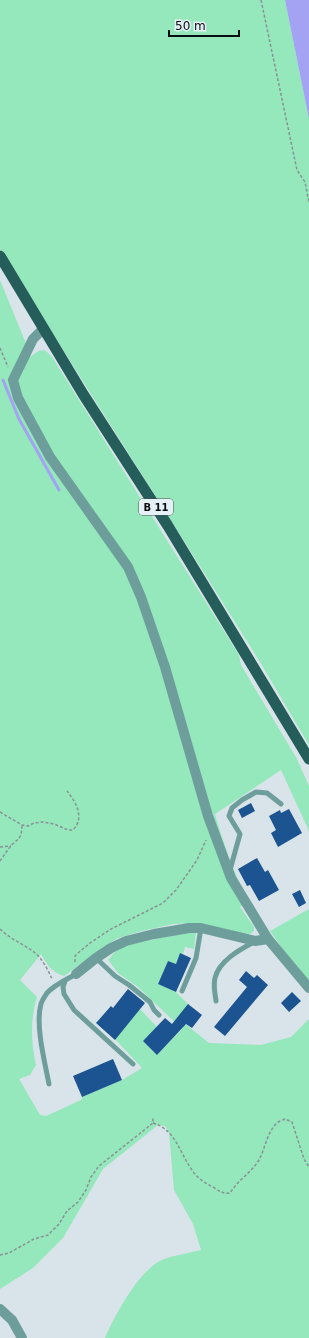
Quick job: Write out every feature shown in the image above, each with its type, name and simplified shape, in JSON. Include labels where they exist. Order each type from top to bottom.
[{"type":"main road","name":"B 11","points":[[0,256],[83,394],[168,526],[309,759]]},
{"type":"street","points":[[43,329],[33,339],[13,380],[18,398],[50,457],[128,567],[141,597],[165,667],[198,785],[230,878],[268,939],[309,988]]},
{"type":"street","points":[[78,973],[111,948],[139,937],[190,928],[200,928],[255,941],[268,939]]},
{"type":"street","points":[[0,1309],[12,1320],[22,1338]]},
{"type":"lane","points":[[229,872],[240,834],[229,816],[232,808],[256,792],[266,793],[281,804]]},
{"type":"lane","points":[[182,990],[196,958],[200,928]]},
{"type":"lane","points":[[216,1001],[214,986],[218,970],[241,948],[255,941]]},
{"type":"lane","points":[[96,958],[115,976],[150,1002],[154,1010],[159,1015]]},
{"type":"lane","points":[[49,1084],[39,1021],[41,1003],[47,993],[55,986],[78,973]]},
{"type":"lane","points":[[65,981],[63,987],[64,994],[74,1010],[133,1064]]},
{"type":"path","points":[[261,0],[297,170],[305,182],[309,203]]},
{"type":"path","points":[[0,348],[13,380]]},
{"type":"path","points":[[0,812],[22,825],[28,826],[34,823],[42,822],[54,824],[68,830],[74,830],[77,827],[79,819],[78,810],[67,791]]},
{"type":"path","points":[[0,861],[11,846],[17,842],[22,833],[22,825]]},
{"type":"path","points":[[78,973],[75,964],[75,956],[90,943],[111,929],[163,903],[176,890],[188,873],[197,860],[206,841],[215,835]]},
{"type":"path","points":[[0,847],[11,846]]},
{"type":"path","points":[[0,929],[7,936],[36,953],[48,970],[55,986]]},
{"type":"path","points":[[153,1117],[153,1123]]},
{"type":"path","points":[[153,1123],[169,1132],[192,1170],[202,1181],[224,1194],[230,1193],[240,1179],[252,1169],[259,1159],[271,1131],[277,1124],[285,1119],[292,1122],[304,1159],[309,1167]]},
{"type":"path","points":[[0,1255],[9,1253],[34,1239],[48,1234],[59,1224],[67,1211],[78,1202],[86,1190],[91,1177],[99,1166],[153,1123]]},
{"type":"green space","points":[[0,0],[285,0],[309,119],[309,745],[260,662],[0,249]]},
{"type":"green space","points":[[0,280],[30,357],[36,352],[43,350],[52,357],[239,655],[241,665],[297,759],[309,786],[309,831],[281,770],[215,814],[230,859],[249,902],[240,907],[254,927],[254,931],[250,934],[244,935],[190,923],[173,924],[142,931],[118,938],[64,976],[56,973],[47,964],[41,954],[20,980],[37,997],[32,1022],[33,1048],[36,1065],[30,1075],[19,1079],[40,1115],[46,1116],[81,1100],[82,1097],[122,1080],[142,1068],[115,1039],[140,1009],[157,1027],[143,1041],[157,1055],[182,1029],[138,987],[118,973],[108,960],[115,952],[125,946],[182,933],[196,932],[194,949],[185,947],[183,954],[180,953],[176,964],[168,961],[158,984],[176,992],[188,1004],[178,1018],[209,1043],[261,1045],[291,1037],[309,1019],[309,1338],[105,1338],[129,1293],[146,1272],[155,1264],[164,1259],[201,1250],[193,1224],[174,1190],[169,1132],[165,1126],[158,1125],[103,1169],[63,1238],[33,1268],[0,1289]]},
{"type":"green space","points":[[309,909],[309,982],[288,957],[270,931]]},
{"type":"water","points":[[285,0],[309,0],[309,119]]},
{"type":"building","points":[[251,803],[255,811],[242,818],[238,810]]},
{"type":"building","points":[[289,809],[302,833],[278,847],[271,833],[276,830],[269,816],[280,810],[281,813]]},
{"type":"building","points":[[257,858],[265,872],[268,870],[279,890],[259,901],[250,885],[247,886],[238,869]]},
{"type":"building","points":[[300,890],[306,903],[299,907],[292,894]]},
{"type":"building","points":[[180,953],[191,958],[176,992],[158,984],[168,961],[176,964]]},
{"type":"building","points":[[246,971],[254,978],[257,975],[268,985],[225,1036],[214,1027],[247,987],[239,980]]},
{"type":"building","points":[[128,989],[145,1003],[115,1040],[96,1023],[111,1006],[113,1008]]},
{"type":"building","points":[[292,992],[301,1001],[289,1012],[281,1003]]},
{"type":"building","points":[[188,1004],[202,1015],[192,1028],[186,1024],[157,1055],[143,1041],[165,1018],[172,1024]]},
{"type":"building","points":[[113,1059],[122,1080],[82,1097],[73,1076]]},
{"type":"waterway","points":[[3,380],[19,419],[59,490]]}]
